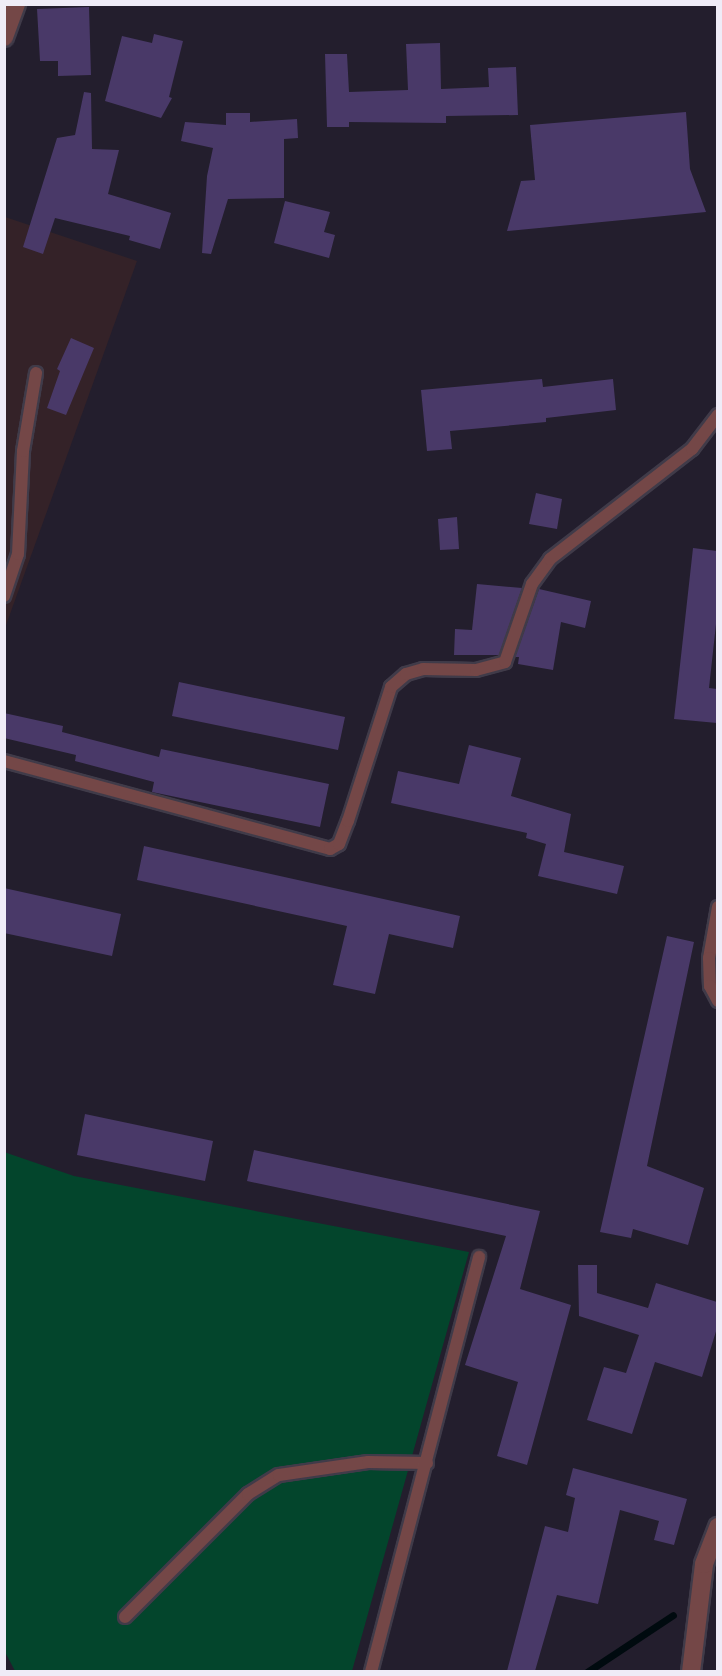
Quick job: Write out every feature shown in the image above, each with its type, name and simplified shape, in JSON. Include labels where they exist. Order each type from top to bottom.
[{"type":"street","points":[[4,37],[16,4]]},
{"type":"street","points":[[691,1671],[704,1564],[717,1527]]},
{"type":"lane","points":[[4,596],[20,544],[23,451],[36,374]]},
{"type":"lane","points":[[4,761],[330,849],[339,844],[391,687],[406,674],[423,669],[476,670],[505,662],[532,584],[550,559],[692,449],[717,415]]},
{"type":"lane","points":[[717,907],[709,958],[710,986],[717,1001]]},
{"type":"lane","points":[[371,1671],[479,1257]]},
{"type":"lane","points":[[125,1617],[240,1502],[279,1475],[368,1462],[427,1463]]},
{"type":"shaded area","points":[[5,217],[137,261],[5,628]]},
{"type":"green space","points":[[4,1152],[74,1176],[469,1252],[352,1671],[15,1671],[4,1650]]},
{"type":"building","points":[[89,7],[91,75],[58,76],[58,61],[40,61],[37,9]]},
{"type":"building","points":[[154,34],[183,41],[169,97],[172,98],[161,118],[105,101],[122,36],[152,43]]},
{"type":"building","points":[[440,43],[441,89],[489,87],[488,68],[516,67],[518,115],[446,116],[446,123],[349,122],[349,127],[327,127],[325,54],[347,54],[349,92],[408,90],[406,44]]},
{"type":"building","points":[[84,92],[91,93],[92,149],[119,150],[108,194],[171,213],[160,249],[129,240],[130,236],[55,218],[43,254],[23,247],[57,138],[75,135]]},
{"type":"building","points":[[686,112],[690,169],[706,212],[507,231],[521,181],[535,180],[530,125]]},
{"type":"building","points":[[226,113],[250,113],[250,122],[297,119],[298,138],[284,139],[284,198],[228,199],[211,254],[202,253],[207,176],[213,148],[181,141],[185,122],[226,125]]},
{"type":"building","points":[[285,201],[330,212],[324,232],[335,235],[329,258],[274,243]]},
{"type":"building","points":[[71,338],[94,348],[66,415],[47,408],[60,371],[57,369]]},
{"type":"building","points":[[542,379],[543,387],[613,379],[616,410],[546,418],[546,422],[450,431],[452,449],[427,451],[421,390]]},
{"type":"building","points":[[536,493],[562,499],[557,529],[529,524]]},
{"type":"building","points":[[457,517],[459,549],[440,550],[438,519]]},
{"type":"building","points":[[693,548],[717,551],[717,615],[709,688],[717,689],[717,723],[674,719]]},
{"type":"building","points":[[477,584],[522,588],[499,655],[454,655],[455,629],[472,630]]},
{"type":"building","points":[[539,589],[591,601],[585,628],[561,622],[553,670],[518,664],[519,657],[515,657]]},
{"type":"building","points":[[179,682],[345,717],[338,750],[172,716]]},
{"type":"building","points":[[4,713],[63,726],[62,732],[159,757],[161,749],[329,784],[320,827],[152,792],[154,782],[75,761],[76,755],[4,738]]},
{"type":"building","points":[[469,745],[521,758],[511,796],[571,814],[564,852],[624,866],[617,894],[538,876],[546,844],[526,838],[527,833],[391,803],[398,771],[459,784]]},
{"type":"building","points":[[144,846],[460,916],[453,948],[389,934],[375,994],[333,985],[347,926],[137,880]]},
{"type":"building","points":[[4,888],[121,914],[112,956],[4,933]]},
{"type":"building","points":[[667,936],[694,942],[647,1166],[704,1188],[688,1245],[633,1229],[631,1238],[600,1232]]},
{"type":"building","points":[[85,1114],[213,1141],[205,1181],[77,1155]]},
{"type":"building","points":[[254,1150],[540,1211],[520,1289],[571,1305],[527,1465],[497,1456],[518,1382],[465,1365],[506,1236],[247,1181]]},
{"type":"building","points":[[578,1265],[597,1265],[597,1293],[648,1308],[656,1283],[717,1302],[717,1328],[702,1377],[655,1362],[632,1434],[587,1420],[604,1367],[626,1373],[639,1335],[579,1316]]},
{"type":"building","points":[[573,1468],[687,1499],[674,1545],[654,1540],[659,1521],[620,1510],[598,1604],[557,1595],[535,1671],[507,1671],[545,1526],[568,1532],[575,1498],[566,1495]]},
{"type":"waterway","points":[[587,1672],[673,1615]]}]
